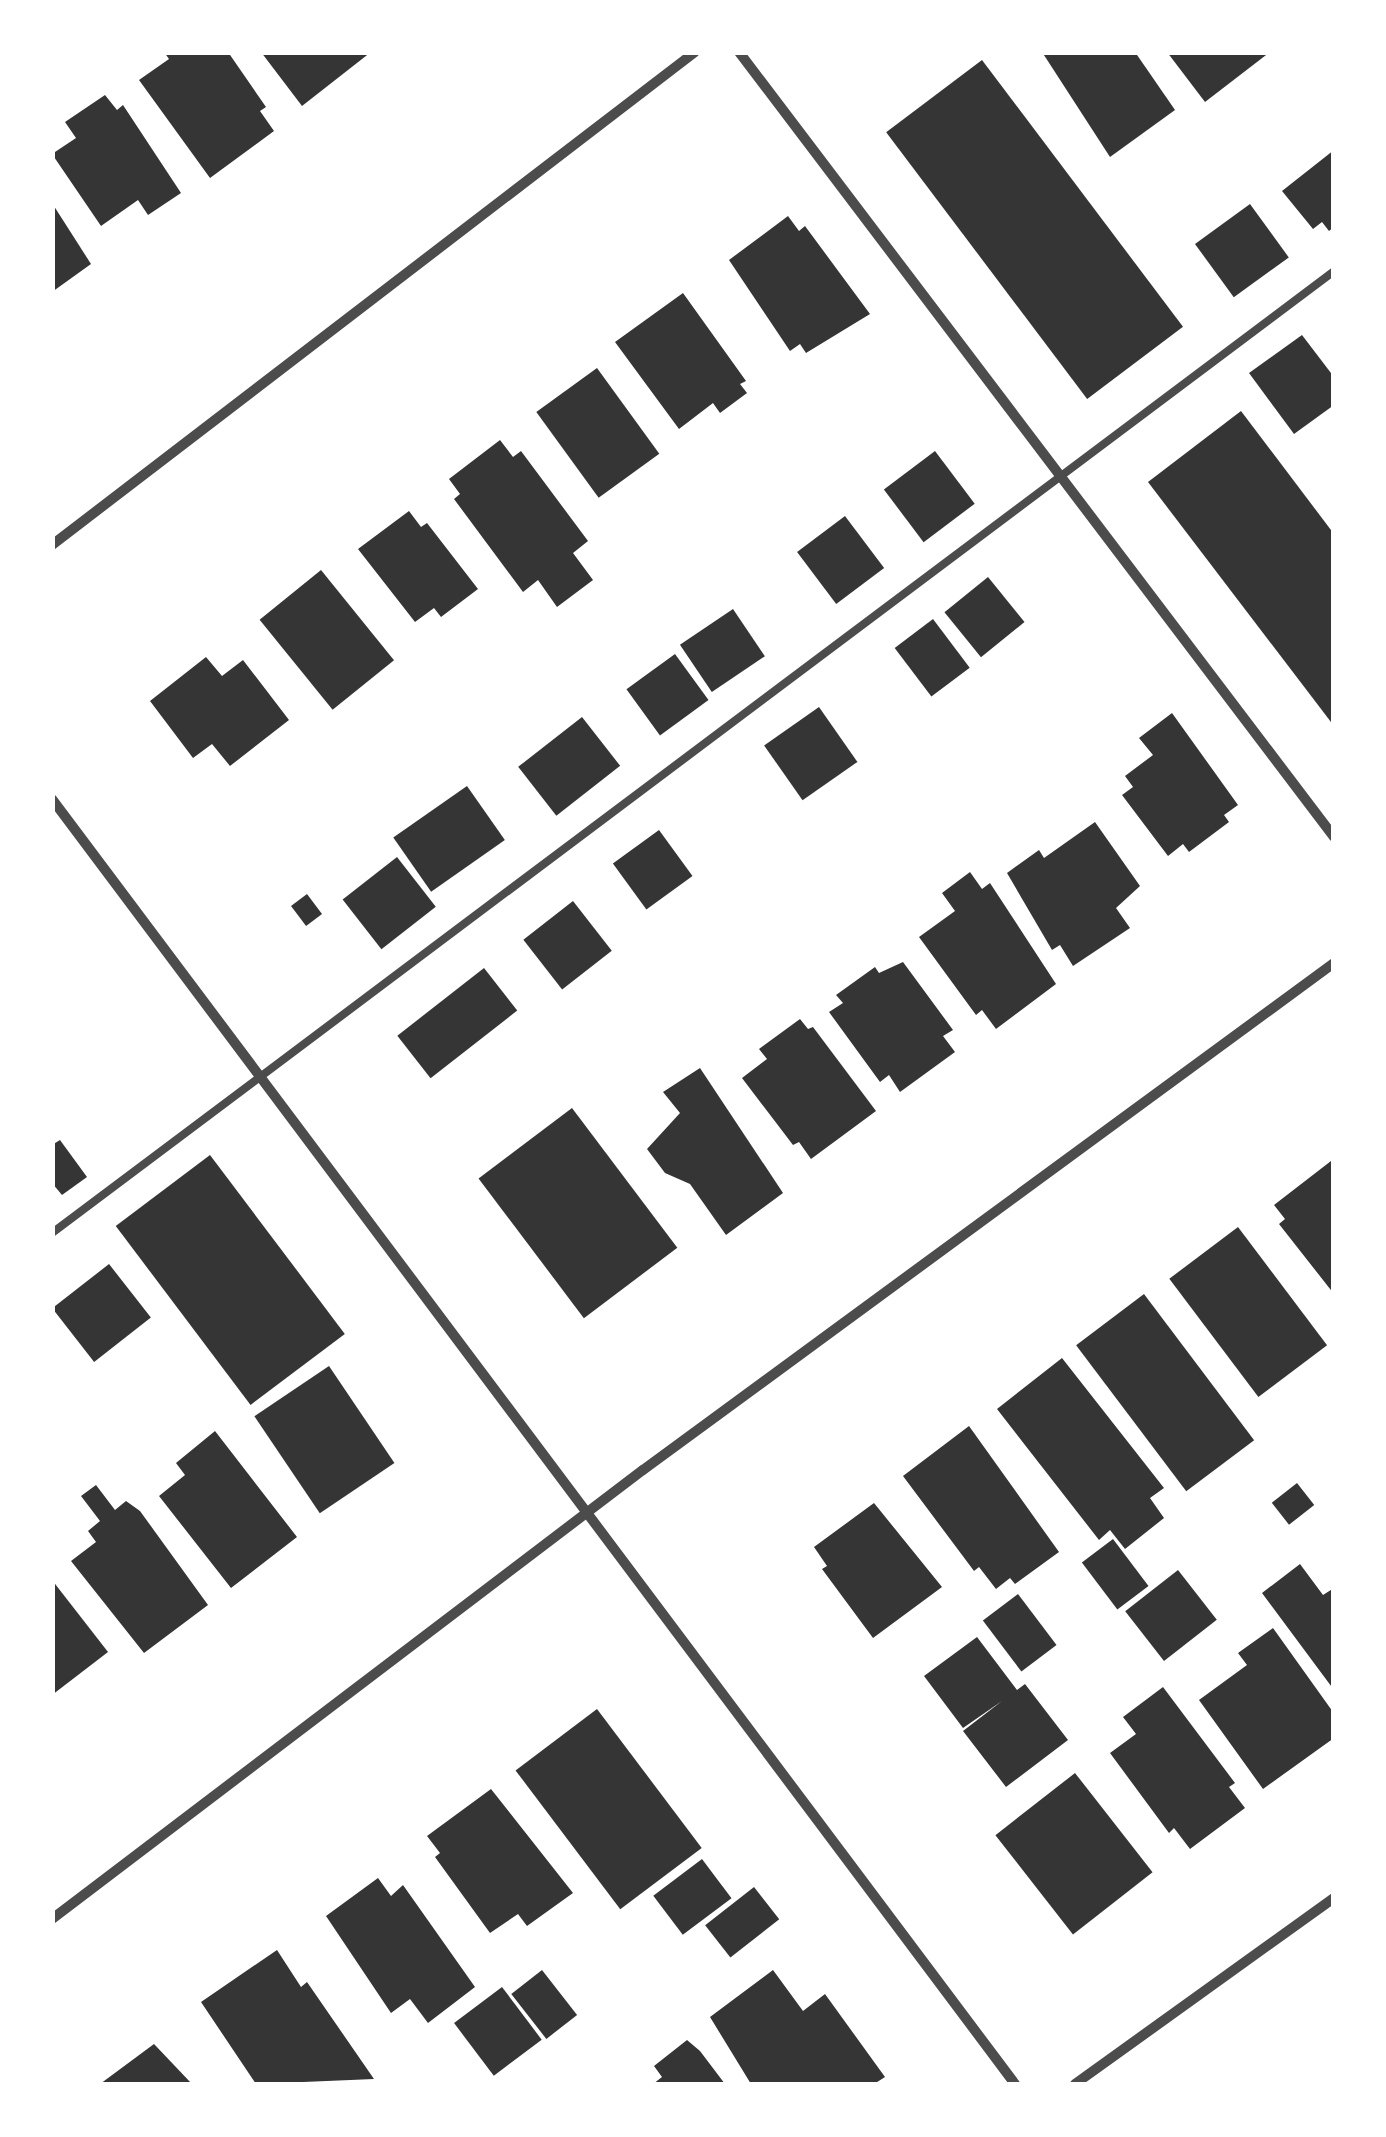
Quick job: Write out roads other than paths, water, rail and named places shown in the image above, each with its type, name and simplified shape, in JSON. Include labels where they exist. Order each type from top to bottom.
[{"type":"street","points":[[52,545],[695,52]]},
{"type":"street","points":[[739,52],[1334,837]]},
{"type":"street","points":[[52,799],[1015,2084]]},
{"type":"street","points":[[52,1919],[586,1514],[1334,963]]},
{"type":"street","points":[[1075,2084],[1334,1898]]},
{"type":"lane","points":[[52,1233],[1334,270]]}]
